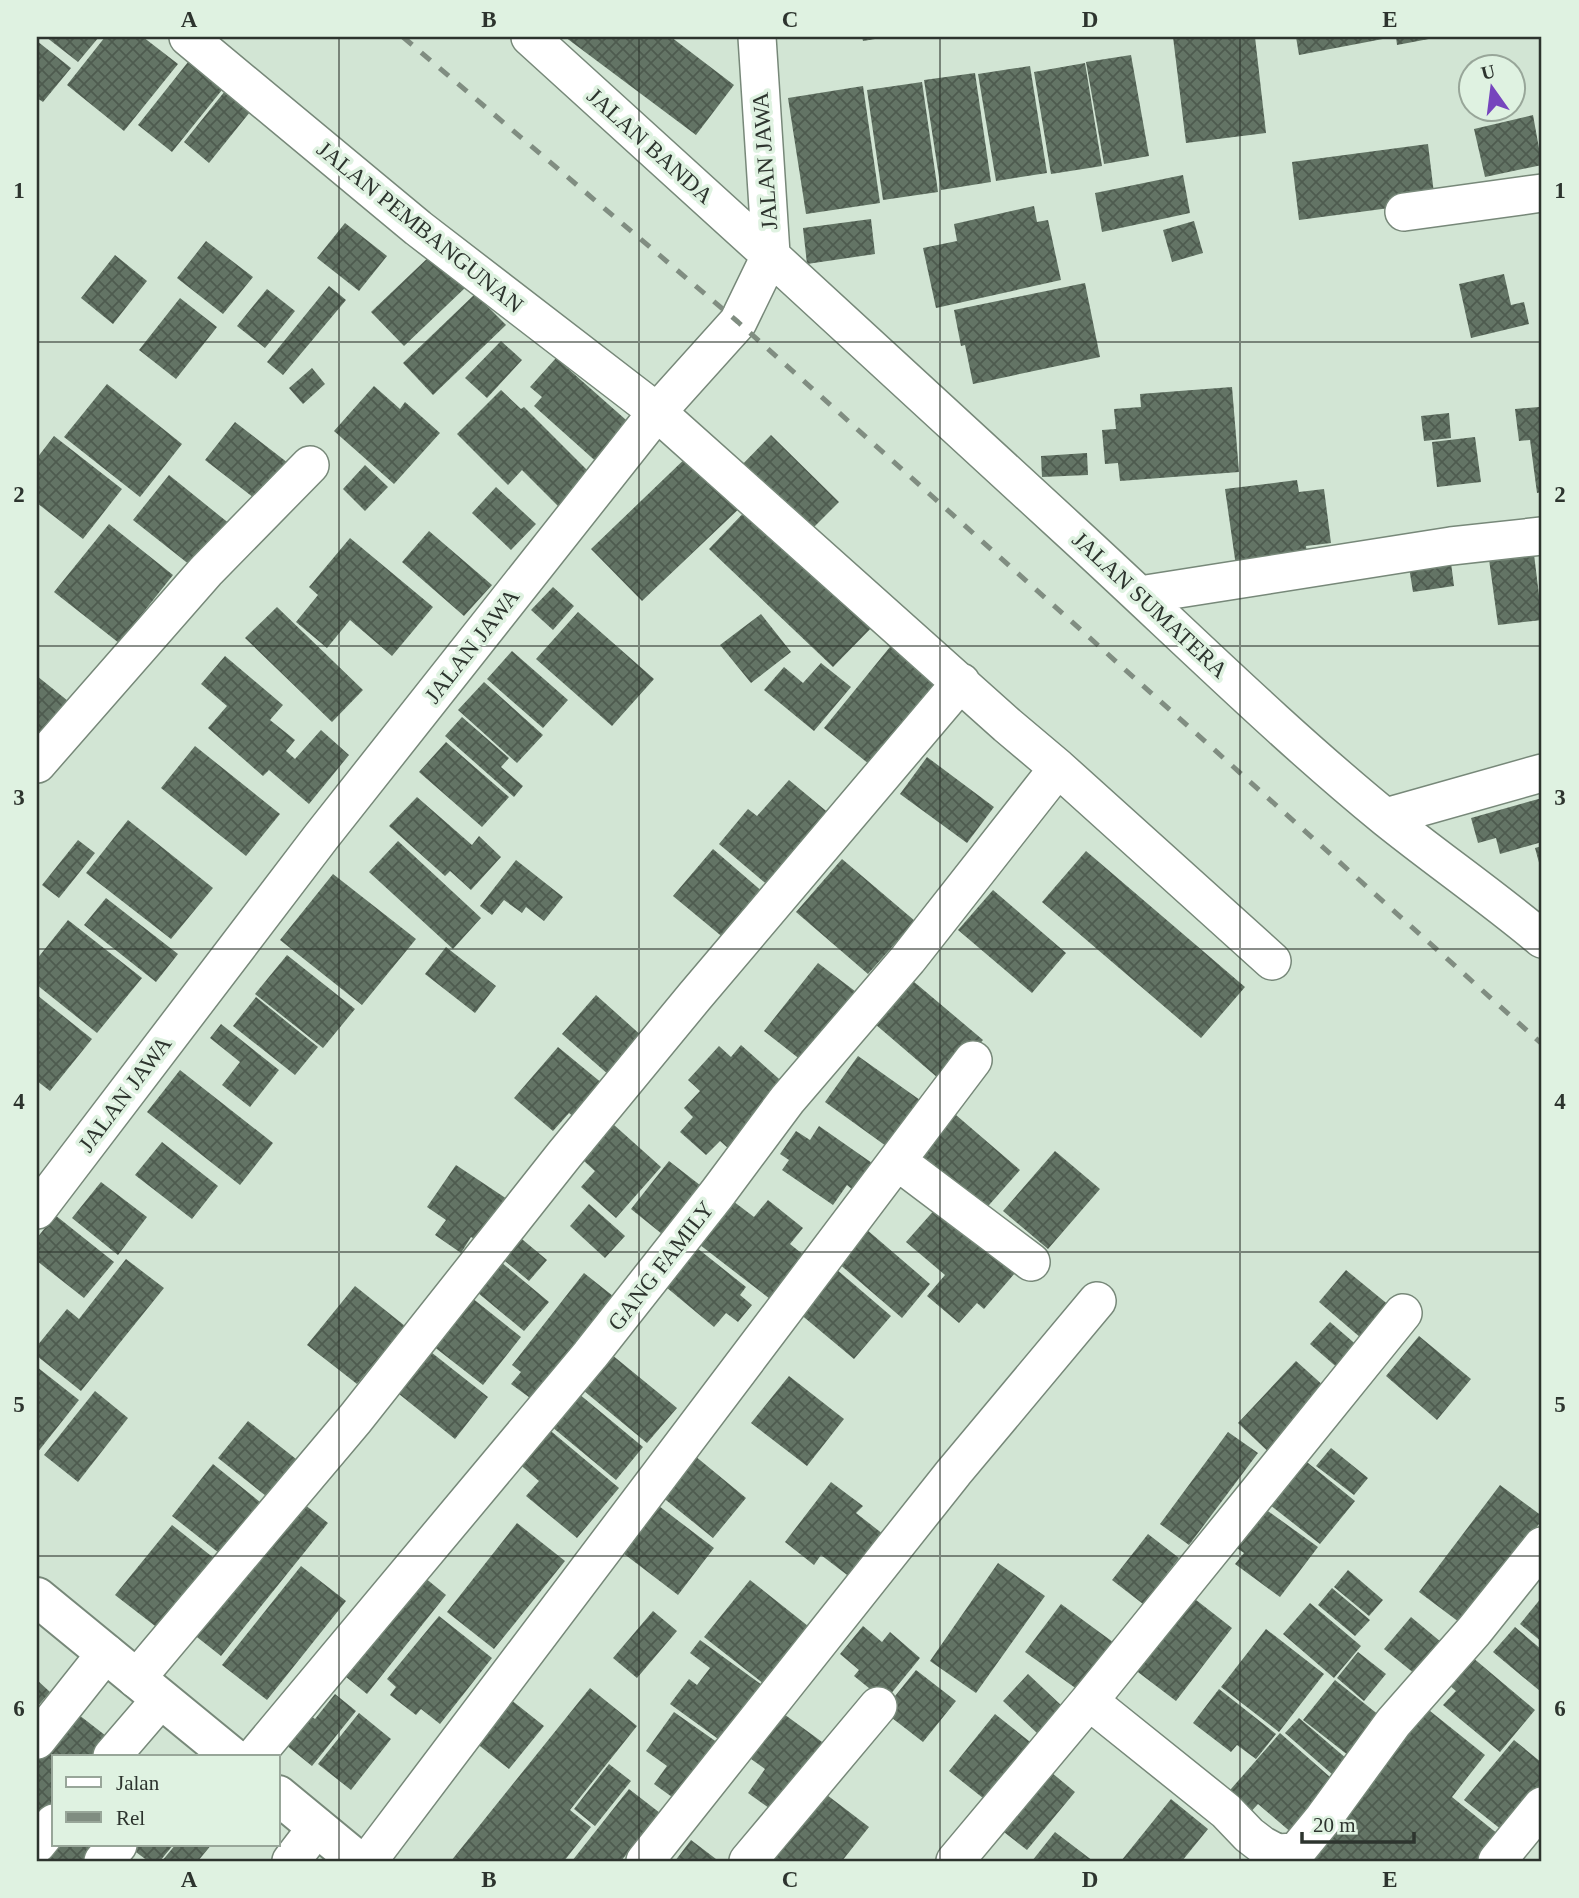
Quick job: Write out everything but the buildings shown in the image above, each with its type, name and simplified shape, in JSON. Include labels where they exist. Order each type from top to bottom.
[{"type":"street","name":"JALAN PEMBANGUNAN","points":[[188,37],[418,228],[657,412],[1272,961]]},
{"type":"street","name":"JALAN BANDA","points":[[530,37],[771,254]]},
{"type":"street","name":"JALAN JAWA","points":[[37,1210],[321,837],[657,412],[738,322],[771,254],[757,37]]},
{"type":"street","points":[[1404,212],[1542,193]]},
{"type":"street","name":"JALAN SUMATERA","points":[[771,254],[1250,699],[1386,817],[1528,911],[1542,939]]},
{"type":"street","points":[[37,764],[206,571],[310,465]]},
{"type":"street","points":[[1140,595],[1451,547],[1542,536]]},
{"type":"street","points":[[113,1755],[149,1689],[355,1419],[651,1049],[961,682]]},
{"type":"street","name":"GANG FAMILY","points":[[255,1755],[590,1355],[787,1100],[908,959],[1058,768]]},
{"type":"street","points":[[1386,817],[1542,772]]},
{"type":"street","points":[[368,1861],[973,1060]]},
{"type":"street","points":[[897,1161],[1031,1262]]},
{"type":"street","points":[[645,1861],[954,1472],[1097,1301]]},
{"type":"street","points":[[955,1861],[1403,1313]]},
{"type":"street","points":[[1089,1700],[1226,1811],[1262,1845],[1277,1853],[1296,1852],[1393,1723],[1474,1631],[1542,1546]]},
{"type":"street","points":[[37,1597],[230,1755]]},
{"type":"street","points":[[37,1740],[106,1653]]},
{"type":"street","points":[[748,1861],[877,1706]]},
{"type":"street","points":[[280,1797],[358,1861]]},
{"type":"street","points":[[1497,1861],[1542,1806]]},
{"type":"street","points":[[37,1844],[52,1825]]},
{"type":"street","points":[[291,1861],[317,1827]]},
{"type":"railway","points":[[403,37],[738,322],[1542,1044]]}]
